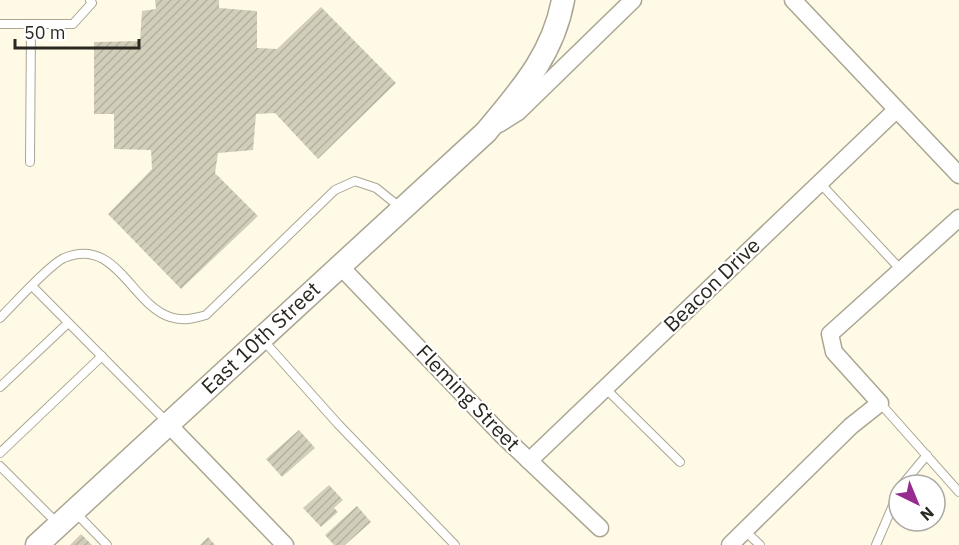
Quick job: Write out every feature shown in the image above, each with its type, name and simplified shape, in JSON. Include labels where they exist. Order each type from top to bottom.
[{"type":"main road","name":"East 10th Street","points":[[37,545],[486,132],[534,74],[559,19],[563,0]]},
{"type":"street","name":"East 10th Street","points":[[486,132],[518,112],[633,0]]},
{"type":"street","points":[[793,0],[959,175]]},
{"type":"street","name":"Beacon Drive","points":[[529,461],[896,110]]},
{"type":"street","points":[[730,545],[851,426],[880,403],[834,352],[830,334],[959,218]]},
{"type":"street","name":"Fleming Street","points":[[339,266],[529,461],[600,528]]},
{"type":"street","points":[[168,424],[285,545]]},
{"type":"lane","points":[[0,24],[73,24],[92,3],[90,0]]},
{"type":"lane","points":[[30,162],[31,24]]},
{"type":"lane","points":[[0,318],[62,259],[83,253],[101,257],[168,317],[189,320],[206,315],[335,190],[356,181],[376,188],[401,208]]},
{"type":"lane","points":[[819,182],[902,271]]},
{"type":"lane","points":[[33,287],[168,424]]},
{"type":"lane","points":[[0,387],[68,323]]},
{"type":"lane","points":[[261,338],[338,424],[455,545]]},
{"type":"lane","points":[[0,453],[102,357]]},
{"type":"lane","points":[[605,388],[680,462]]},
{"type":"lane","points":[[880,403],[959,492]]},
{"type":"lane","points":[[912,473],[927,455]]},
{"type":"lane","points":[[0,466],[66,518],[107,545]]},
{"type":"lane","points":[[876,545],[887,519]]},
{"type":"lane","points":[[745,531],[760,545]]},
{"type":"building","points":[[155,0],[219,0],[219,8],[257,11],[257,48],[277,49],[321,7],[396,83],[318,159],[275,113],[256,114],[253,150],[218,153],[215,173],[258,216],[181,289],[108,214],[152,169],[151,150],[114,149],[114,114],[94,114],[94,42],[140,41],[142,11],[156,9]]},
{"type":"building","points":[[299,430],[315,448],[282,477],[266,459]]},
{"type":"building","points":[[329,485],[343,500],[334,508],[338,512],[321,527],[303,508]]},
{"type":"building","points":[[357,506],[371,522],[345,545],[334,545],[325,535]]},
{"type":"building","points":[[81,534],[92,545],[70,545]]},
{"type":"building","points":[[208,537],[215,545],[200,545]]}]
